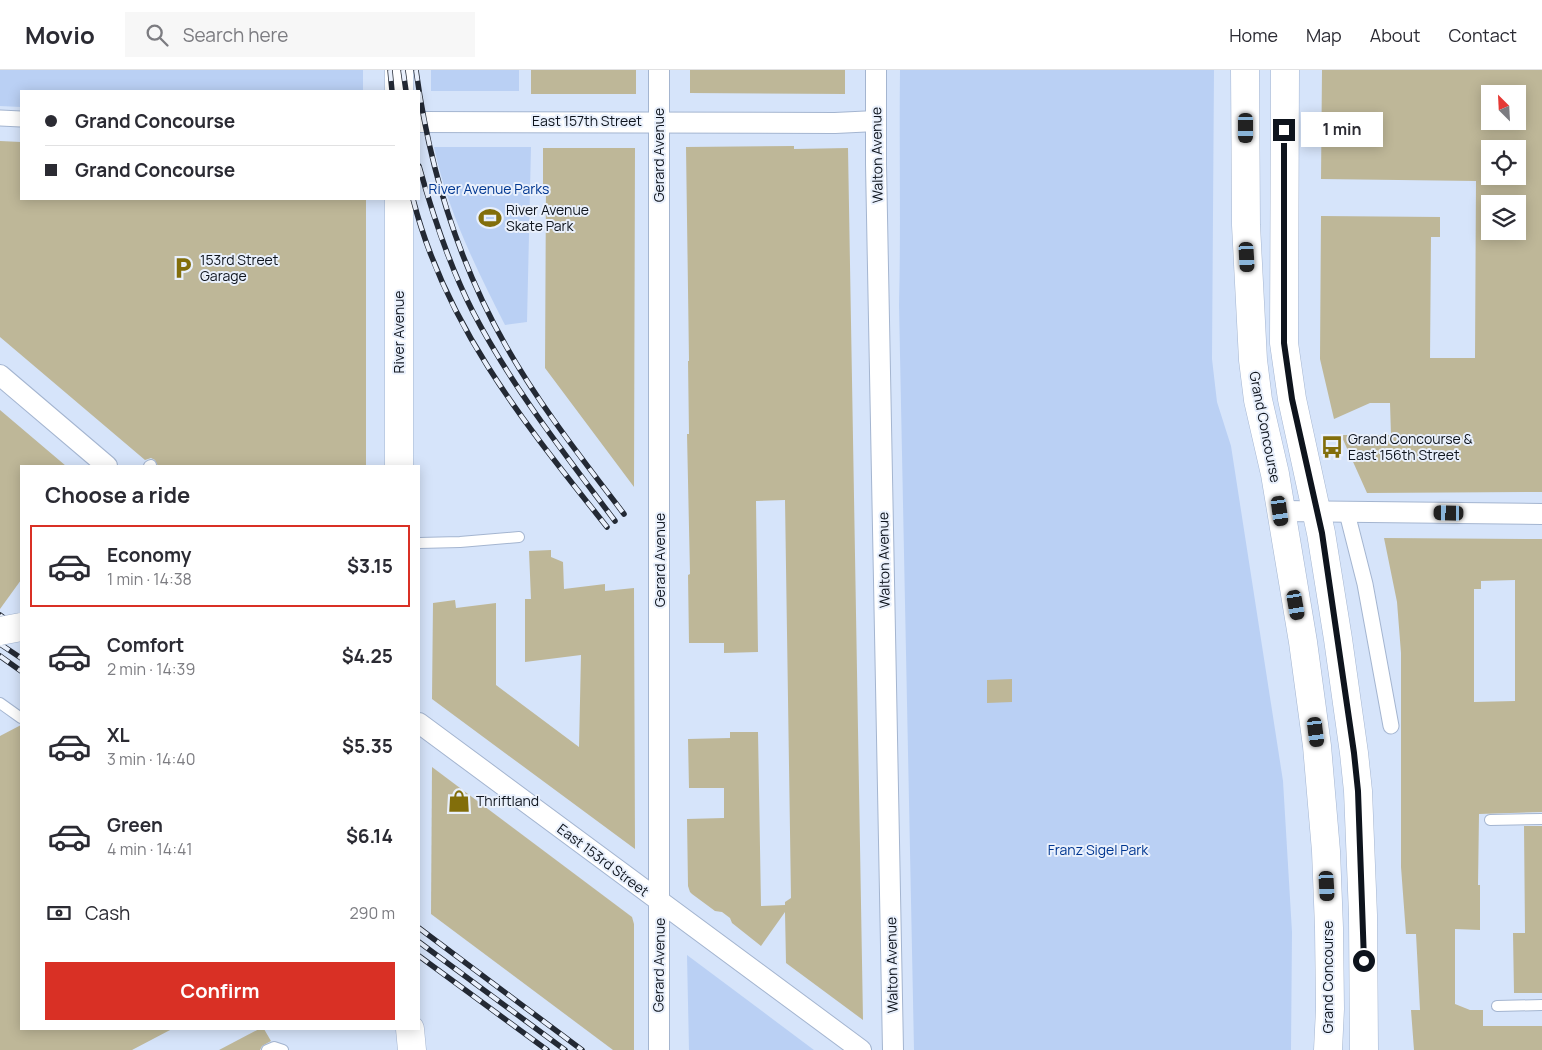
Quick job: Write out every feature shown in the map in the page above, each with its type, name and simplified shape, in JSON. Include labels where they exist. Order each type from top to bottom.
[{"type":"main road","points":[[399,70],[399,90]]},
{"type":"main road","name":"Grand Concourse","points":[[1245,70],[1246,225],[1253,360],[1258,400],[1275,474],[1303,642],[1317,746],[1326,851],[1329,928],[1330,1009],[1328,1050]]},
{"type":"main road","points":[[1285,70],[1284,343],[1292,399],[1317,512],[1340,647],[1358,791],[1364,961],[1364,1050]]},
{"type":"main road","name":"River Avenue","points":[[399,200],[399,465]]},
{"type":"main road","points":[[0,631],[20,627]]},
{"type":"main road","points":[[410,1030],[412,1050]]},
{"type":"street","name":"Gerard Avenue","points":[[659,70],[659,1050]]},
{"type":"street","name":"Walton Avenue","points":[[876,70],[893,1050]]},
{"type":"street","points":[[0,118],[20,119]]},
{"type":"street","name":"East 157th Street","points":[[420,122],[876,121]]},
{"type":"street","points":[[0,375],[106,465]]},
{"type":"street","points":[[1280,511],[1542,514]]},
{"type":"street","points":[[1347,512],[1365,584],[1390,726]]},
{"type":"street","name":"East 153rd Street","points":[[420,724],[860,1050]]},
{"type":"lane","points":[[420,543],[519,537]]},
{"type":"lane","points":[[0,703],[20,717]]},
{"type":"lane","points":[[1490,820],[1542,819]]},
{"type":"lane","points":[[1497,1006],[1542,1005]]},
{"type":"lane","points":[[267,1050],[274,1047],[283,1050]]},
{"type":"green space","points":[[0,70],[363,70],[363,90],[20,90],[20,107],[0,106]]},
{"type":"green space","points":[[431,70],[519,70],[519,91],[431,91]]},
{"type":"green space","name":"Franz Sigel Park","points":[[900,70],[1214,70],[1212,359],[1217,402],[1231,446],[1283,781],[1292,932],[1291,1050],[914,1050],[899,305]]},
{"type":"green space","name":"River Avenue Parks","points":[[434,147],[531,147],[527,322],[505,325],[473,260],[455,216]]},
{"type":"green space","points":[[687,955],[814,1050],[689,1050]]},
{"type":"building","points":[[531,70],[636,70],[636,94],[531,94]]},
{"type":"building","points":[[690,70],[845,70],[845,94],[690,93]]},
{"type":"building","points":[[1322,70],[1542,70],[1542,492],[1367,493],[1341,435],[1391,435],[1390,403],[1370,403],[1334,419],[1320,359],[1321,216],[1440,217],[1440,237],[1431,237],[1430,358],[1475,358],[1476,181],[1321,179]]},
{"type":"building","name":"153rd Street Garage","points":[[0,141],[20,142],[20,200],[366,200],[366,465],[158,465],[155,460],[151,458],[145,460],[0,337]]},
{"type":"building","points":[[794,146],[794,149],[848,148],[863,1020],[786,963],[785,912],[761,946],[732,923],[730,918],[722,912],[715,911],[692,894],[688,886],[687,819],[724,818],[724,788],[689,788],[688,739],[730,738],[730,732],[758,732],[761,906],[785,905],[785,902],[791,898],[785,500],[756,501],[758,652],[724,653],[724,643],[689,643],[688,575],[690,574],[687,434],[689,434],[689,361],[686,147]]},
{"type":"building","points":[[543,148],[635,148],[634,487],[545,368],[546,184],[543,184]]},
{"type":"building","points":[[0,410],[65,465],[20,465],[20,581],[0,609]]},
{"type":"building","points":[[1384,538],[1542,539],[1542,812],[1479,814],[1478,885],[1480,885],[1480,930],[1455,929],[1455,1004],[1470,1010],[1483,1010],[1483,1026],[1542,1026],[1542,1050],[1414,1050],[1411,1010],[1420,1010],[1416,934],[1406,934],[1401,867],[1401,653],[1397,602]],"holes":[[[1515,580],[1515,701],[1474,702],[1474,589],[1481,589],[1481,581]]]},
{"type":"building","points":[[551,550],[551,557],[563,562],[564,589],[605,584],[605,591],[634,588],[635,849],[432,699],[433,603],[455,600],[456,608],[496,603],[496,685],[579,747],[581,655],[525,662],[525,599],[531,599],[529,551]]},
{"type":"building","points":[[1012,679],[1012,702],[987,703],[987,680]]},
{"type":"building","points":[[20,726],[20,1030],[170,1030],[132,1050],[0,1050],[0,736]]},
{"type":"building","points":[[432,767],[632,917],[634,924],[634,1050],[613,1050],[431,914]]},
{"type":"building","points":[[1524,826],[1542,826],[1542,993],[1514,993],[1513,933],[1525,933]]},
{"type":"building","points":[[257,1030],[265,1030],[271,1041],[262,1046],[260,1050],[219,1050]]},
{"type":"railway","points":[[390,70],[392,90]]},
{"type":"railway","points":[[403,70],[406,90]]},
{"type":"railway","points":[[416,70],[419,90]]},
{"type":"railway","points":[[420,94],[429,142],[448,212],[460,247],[489,314],[533,390],[624,514]]},
{"type":"railway","points":[[420,169],[449,258],[464,294],[488,340],[540,419],[615,521]]},
{"type":"railway","points":[[413,200],[427,246],[446,290],[468,333],[492,373],[519,412],[607,527]]},
{"type":"railway","points":[[0,615],[20,630]]},
{"type":"railway","points":[[0,644],[20,657]]},
{"type":"railway","points":[[0,656],[20,670]]},
{"type":"railway","points":[[420,929],[582,1050]]},
{"type":"railway","points":[[420,943],[565,1050]]},
{"type":"railway","points":[[420,957],[547,1050]]},
{"type":"place","name":"River Avenue Skate Park","points":[[490,218]]},
{"type":"place","name":"153rd Street Garage","points":[[183,268]]},
{"type":"place","name":"Grand Concourse & East 156th Street","points":[[1332,447]]},
{"type":"place","name":"Thriftland","points":[[459,801]]},
{"type":"route","points":[[1284,130],[1284,343],[1288,380],[1322,533],[1354,753],[1358,791],[1364,961]]}]
